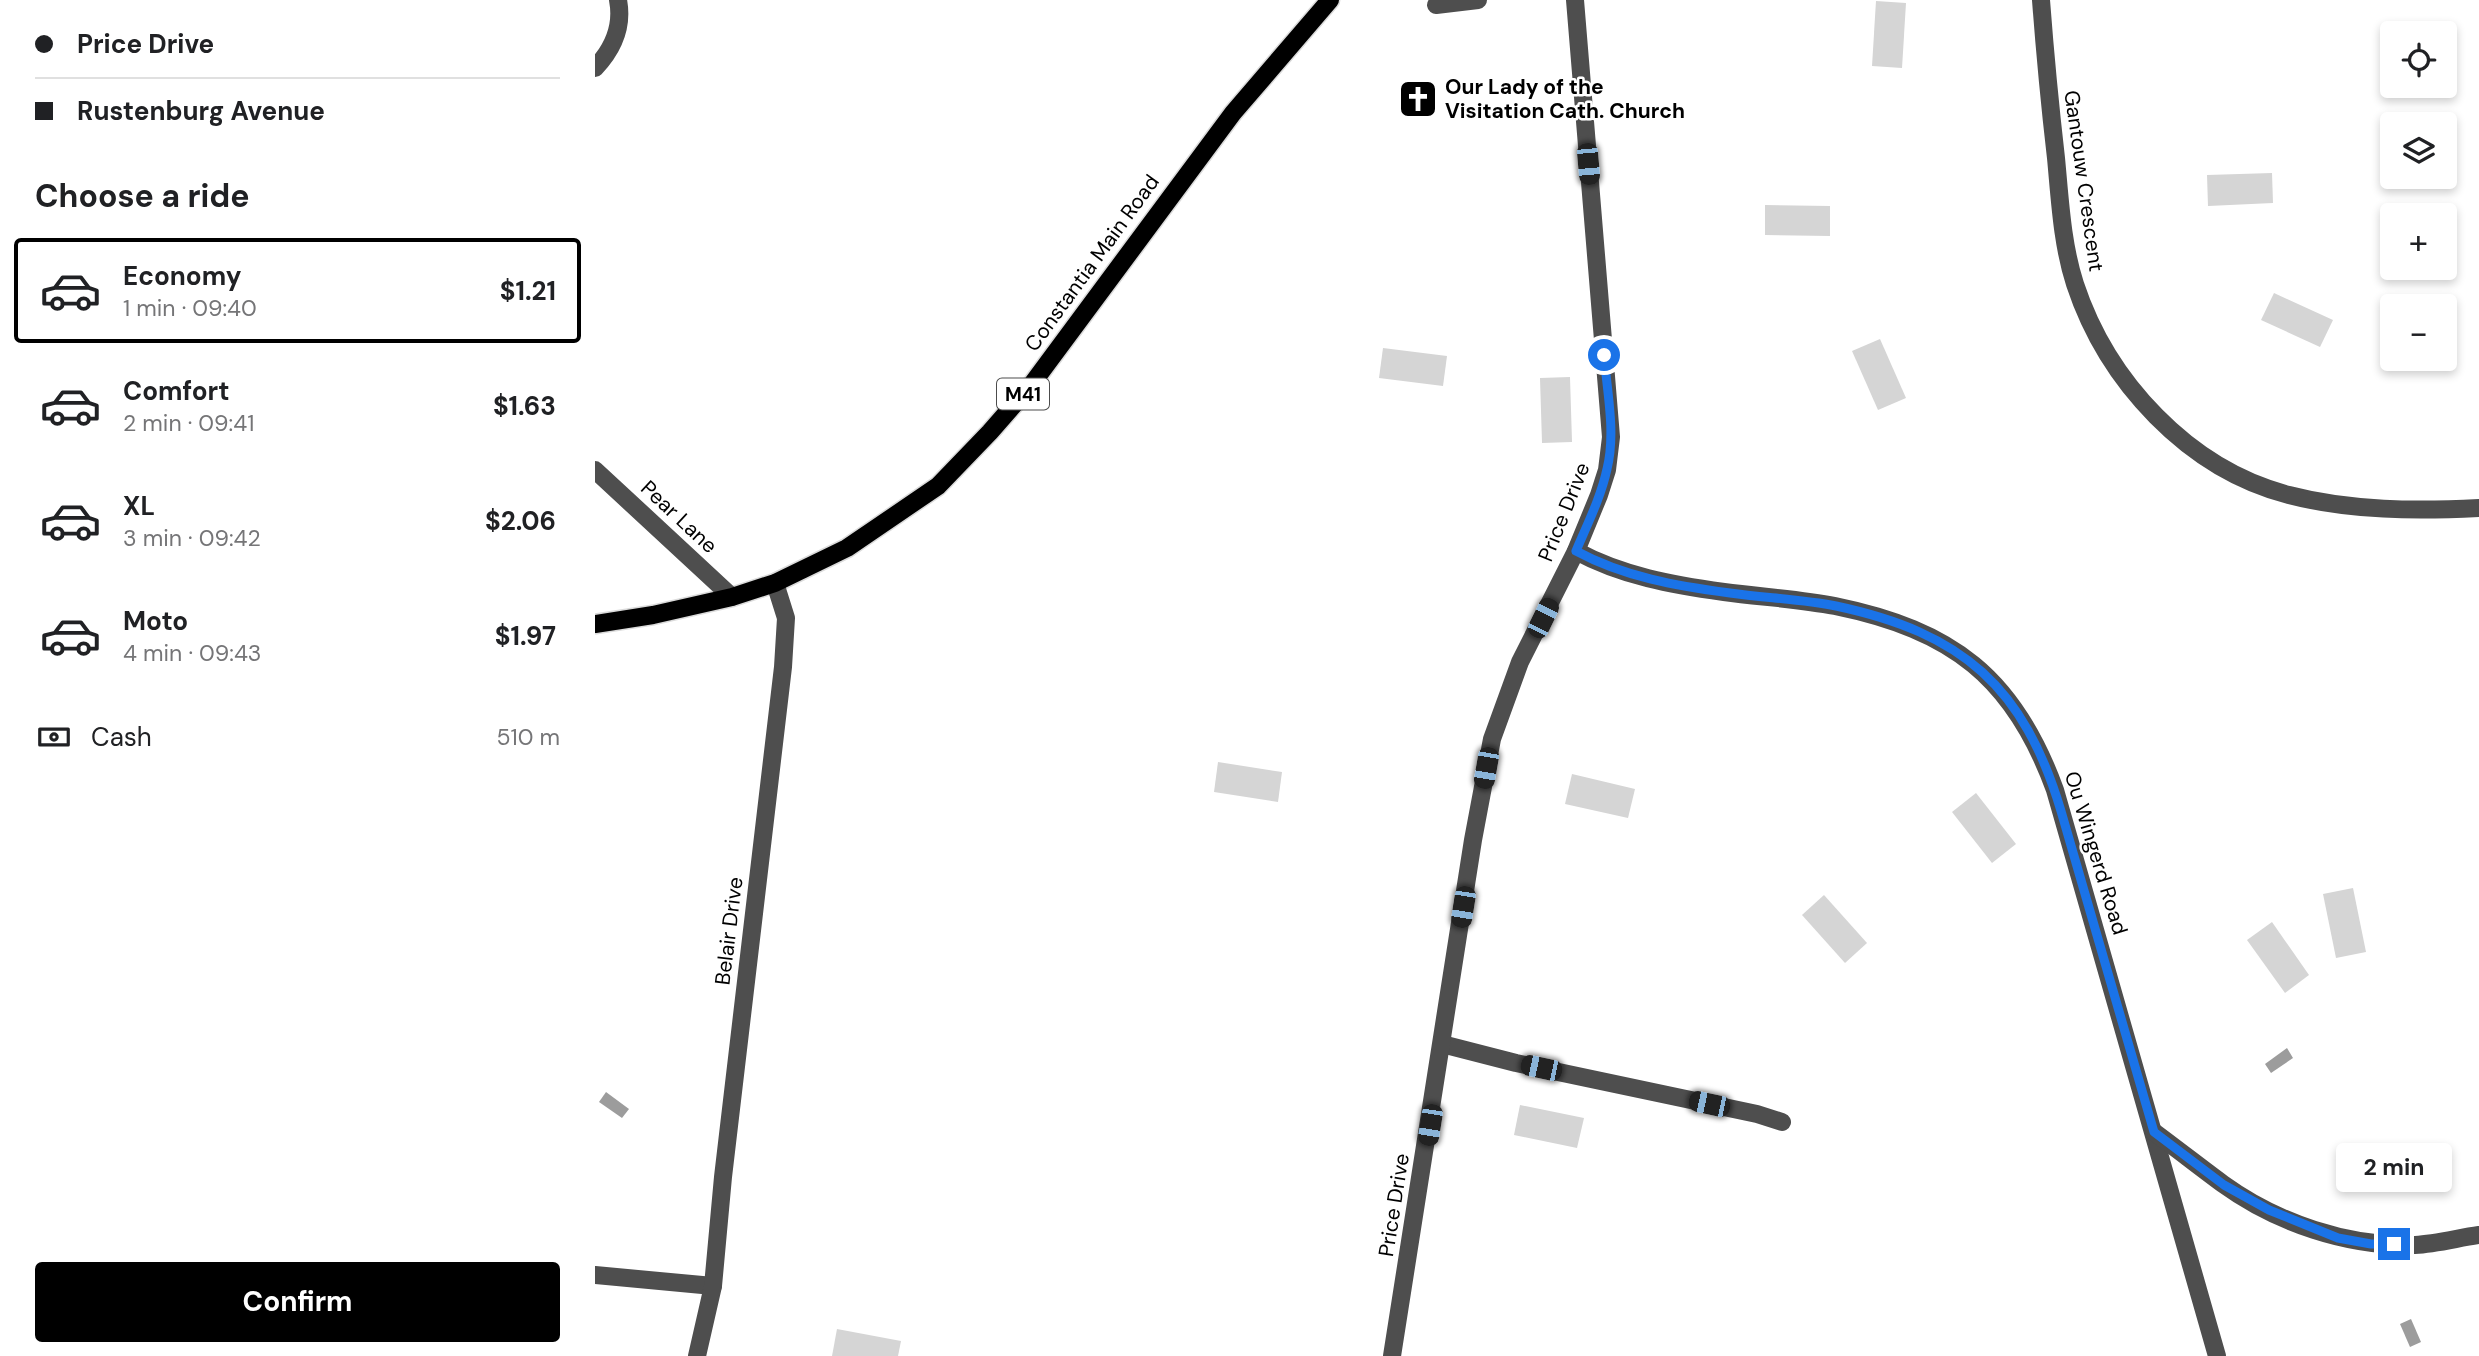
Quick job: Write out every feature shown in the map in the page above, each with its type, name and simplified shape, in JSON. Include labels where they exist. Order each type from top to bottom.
[{"type":"main road","name":"Constantia Main Road","points":[[595,624],[653,615],[732,597],[775,583],[847,548],[938,486],[1032,384],[1233,113],[1330,0]]},
{"type":"street","points":[[595,68],[607,55],[613,41],[620,13],[618,0]]},
{"type":"street","points":[[1436,5],[1478,0]]},
{"type":"street","name":"Price Drive","points":[[1392,1356],[1475,828],[1492,739],[1520,662],[1576,551],[1607,470],[1611,437],[1575,0]]},
{"type":"street","name":"Gantouw Crescent","points":[[2041,0],[2066,248],[2075,283],[2089,319],[2116,367],[2135,393],[2157,418],[2182,439],[2228,471],[2256,484],[2297,497],[2353,506],[2479,508]]},
{"type":"street","name":"Pear Lane","points":[[595,470],[732,597]]},
{"type":"street","name":"Ou Wingerd Road","points":[[1576,551],[1597,562],[1652,579],[1691,587],[1834,606],[1888,619],[1959,653],[1994,683],[2032,734],[2055,790],[2217,1356]]},
{"type":"street","name":"Belair Drive","points":[[697,1356],[713,1286],[723,1177],[783,667],[786,618],[775,583]]},
{"type":"street","points":[[1442,1044],[1529,1066],[1757,1114],[1782,1122]]},
{"type":"street","points":[[2154,1132],[2245,1198],[2292,1221],[2338,1238],[2371,1244],[2417,1245],[2479,1235]]},
{"type":"street","points":[[595,1275],[713,1286]]},
{"type":"shaded area","points":[[1876,1],[1906,3],[1902,68],[1872,66]]},
{"type":"shaded area","points":[[2272,173],[2273,203],[2208,206],[2207,175]]},
{"type":"shaded area","points":[[1765,205],[1830,206],[1830,236],[1765,235]]},
{"type":"shaded area","points":[[2274,293],[2333,320],[2320,347],[2261,320]]},
{"type":"shaded area","points":[[1880,339],[1906,398],[1878,410],[1852,351]]},
{"type":"shaded area","points":[[1383,348],[1447,356],[1443,386],[1379,378]]},
{"type":"shaded area","points":[[1570,377],[1572,442],[1542,443],[1540,378]]},
{"type":"shaded area","points":[[1218,762],[1282,772],[1278,802],[1214,792]]},
{"type":"shaded area","points":[[1572,774],[1635,789],[1628,818],[1565,804]]},
{"type":"shaded area","points":[[1976,793],[2016,844],[1992,863],[1952,812]]},
{"type":"shaded area","points":[[2353,888],[2366,952],[2336,958],[2323,894]]},
{"type":"shaded area","points":[[1824,895],[1867,943],[1845,963],[1802,915]]},
{"type":"shaded area","points":[[2272,922],[2309,975],[2285,993],[2247,940]]},
{"type":"shaded area","points":[[2287,1048],[2293,1058],[2271,1073],[2265,1064]]},
{"type":"shaded area","points":[[606,1092],[629,1109],[622,1118],[599,1102]]},
{"type":"shaded area","points":[[1520,1105],[1584,1118],[1577,1148],[1514,1135]]},
{"type":"shaded area","points":[[2411,1319],[2421,1342],[2410,1347],[2400,1324]]},
{"type":"shaded area","points":[[837,1329],[901,1341],[898,1356],[832,1356]]},
{"type":"place","name":"Our Lady of the Visitation Cath. Church","points":[[1418,99]]},
{"type":"route","points":[[1604,355],[1610,453],[1599,495],[1576,551],[1597,562],[1652,579],[1691,587],[1834,606],[1888,619],[1932,638],[1980,669],[2017,711],[2044,760],[2154,1132],[2224,1185],[2269,1210],[2338,1238],[2371,1244],[2394,1244]]}]
